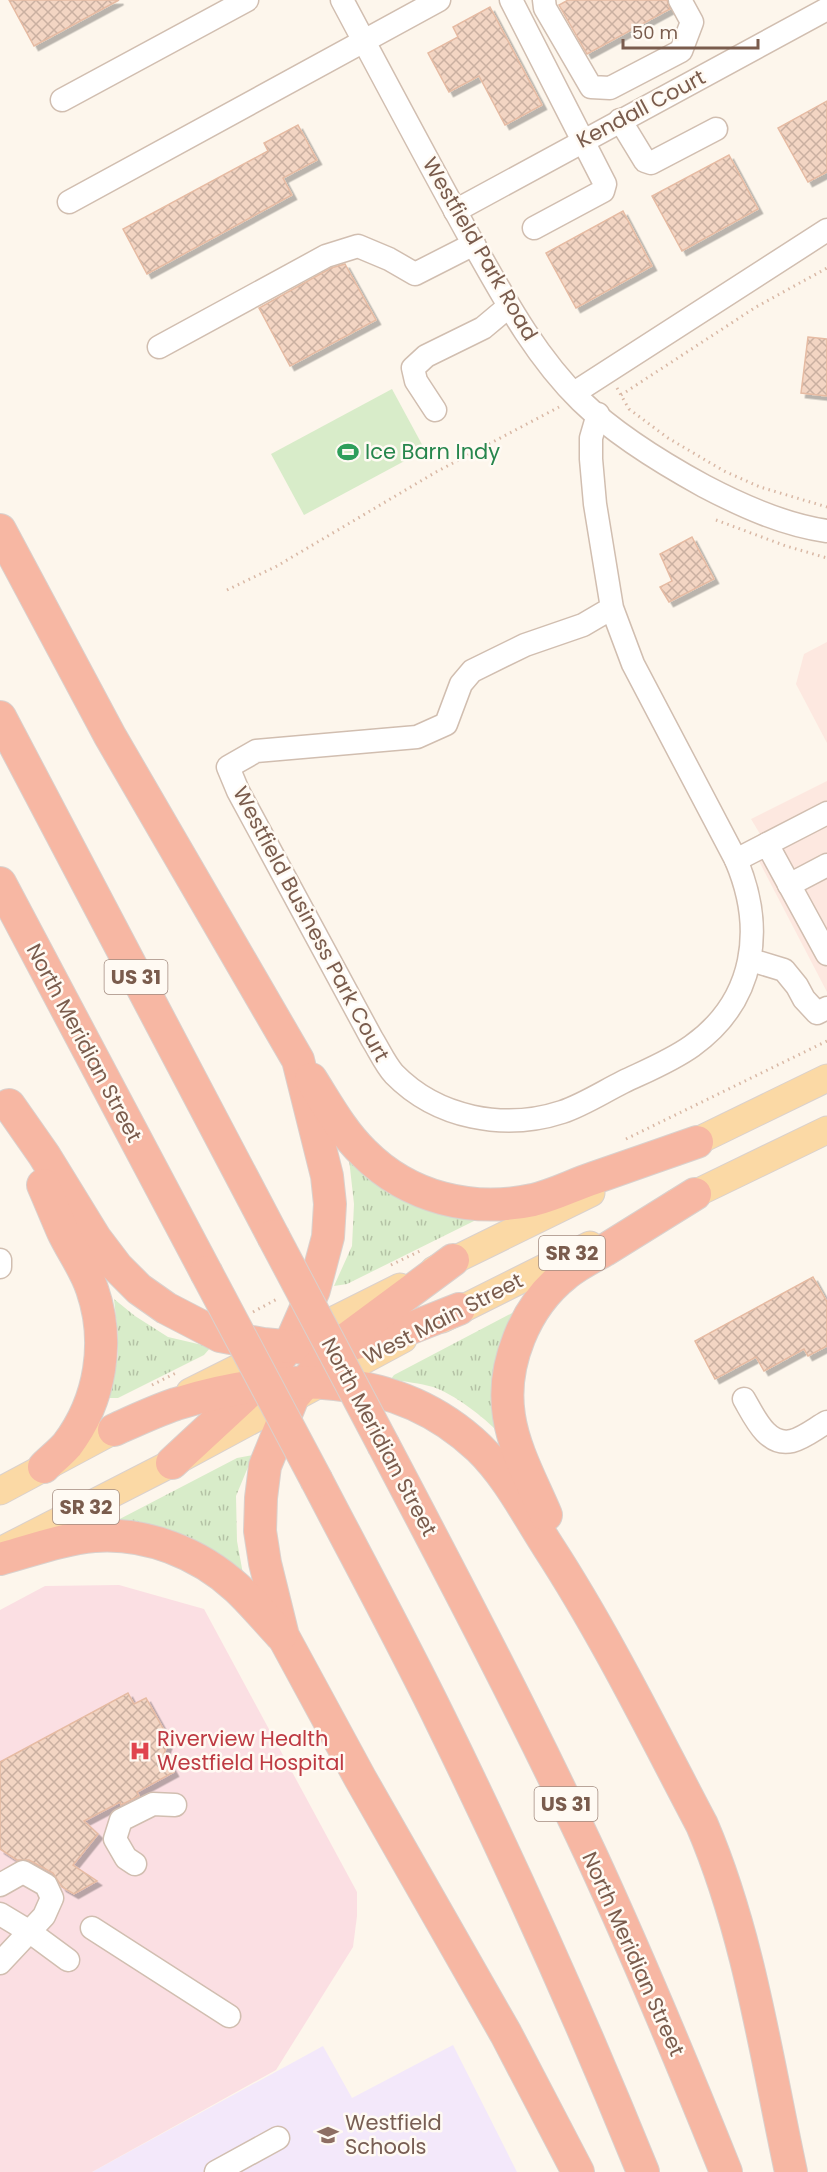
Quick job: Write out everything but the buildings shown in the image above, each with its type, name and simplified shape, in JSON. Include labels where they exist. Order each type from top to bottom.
[{"type":"highway","points":[[0,530],[110,736],[298,1060],[350,1138],[364,1154],[396,1178],[419,1190],[473,1205],[495,1205],[515,1203],[557,1193],[697,1142]]},
{"type":"highway","name":"North Meridian Street","points":[[0,717],[505,1676],[586,1846],[667,2028],[726,2172]]},
{"type":"highway","name":"North Meridian Street","points":[[0,883],[394,1627],[492,1827],[563,1982],[643,2172]]},
{"type":"highway","points":[[172,1463],[273,1367],[302,1320],[321,1268],[330,1222],[327,1176],[298,1060]]},
{"type":"highway","points":[[5,1095],[95,1238],[117,1268],[139,1289],[166,1308],[220,1336],[288,1345],[334,1348],[396,1334],[459,1309]]},
{"type":"highway","points":[[5,1095],[63,1232],[91,1286],[100,1317],[102,1334],[99,1368],[90,1403],[66,1445],[44,1467]]},
{"type":"highway","points":[[578,1593],[514,1436],[509,1417],[508,1400],[514,1351],[534,1310],[566,1274],[695,1194]]},
{"type":"highway","points":[[283,1636],[260,1531],[261,1498],[269,1453],[306,1387],[334,1348],[453,1260]]},
{"type":"highway","points":[[114,1430],[175,1404],[256,1385],[306,1387],[389,1394],[428,1411],[478,1447],[491,1460],[578,1593],[702,1826],[723,1876],[747,1964],[791,2172]]},
{"type":"highway","points":[[0,1559],[75,1539],[96,1536],[128,1537],[173,1548],[197,1558],[216,1570],[237,1588],[283,1636],[360,1778],[506,2034],[578,2172]]},
{"type":"main road","name":"SR 32","points":[[0,1491],[114,1430],[288,1345],[453,1260],[827,1078]]},
{"type":"main road","name":"West Main Street","points":[[0,1551],[172,1463],[306,1387],[459,1309],[827,1130]]},
{"type":"street","points":[[62,100],[247,0]]},
{"type":"street","name":"Westfield Park Road","points":[[342,0],[508,307],[556,373],[576,395],[657,457],[716,492],[752,509],[827,531]]},
{"type":"street","points":[[69,202],[439,0]]},
{"type":"street","points":[[511,0],[605,184],[603,191],[534,228]]},
{"type":"street","points":[[544,0],[545,8],[591,87],[610,88],[681,51],[692,22],[680,0]]},
{"type":"street","name":"Kendall Court","points":[[455,211],[827,9]]},
{"type":"street","points":[[610,88],[645,161],[651,163],[716,129]]},
{"type":"street","points":[[576,395],[827,230]]},
{"type":"street","points":[[159,347],[326,256],[358,246],[389,259],[415,274],[474,244]]},
{"type":"street","points":[[435,410],[416,381],[413,368],[426,356],[483,328],[508,307]]},
{"type":"street","name":"Westfield Business Park Court","points":[[598,414],[591,438],[591,459],[595,504],[612,608],[633,664],[736,860],[745,882],[752,918],[751,960],[736,996],[718,1022],[692,1046],[564,1111],[530,1120],[496,1121],[441,1106],[416,1094],[392,1072],[255,822],[228,767],[256,751],[417,737],[435,730],[446,724],[461,684],[472,671],[525,645],[583,625],[612,608]]},
{"type":"street","points":[[736,860],[827,813]]},
{"type":"street","points":[[767,844],[827,954]]},
{"type":"street","points":[[789,885],[827,865]]},
{"type":"street","points":[[751,960],[784,970],[817,1013],[827,1008]]},
{"type":"street","points":[[0,1260],[0,1267]]},
{"type":"street","points":[[744,1399],[765,1433],[779,1440],[792,1441],[827,1422]]},
{"type":"street","points":[[135,1864],[126,1858],[115,1839],[121,1820],[153,1804],[175,1805]]},
{"type":"street","points":[[0,1885],[23,1872],[46,1885],[52,1898],[44,1916],[0,1963]]},
{"type":"street","points":[[0,1914],[30,1932],[68,1960]]},
{"type":"street","points":[[92,1928],[229,2016]]},
{"type":"street","points":[[216,2172],[278,2138]]},
{"type":"path","points":[[621,395],[756,307],[827,268]]},
{"type":"path","points":[[611,389],[621,395],[629,409],[668,438],[724,471],[760,487],[827,507]]},
{"type":"path","points":[[226,591],[286,560],[436,472],[576,395]]},
{"type":"path","points":[[716,520],[786,546],[827,558]]},
{"type":"path","points":[[617,1143],[827,1041]]},
{"type":"path","points":[[382,1270],[425,1248]]},
{"type":"path","points":[[250,1313],[280,1298]]},
{"type":"path","points":[[148,1386],[187,1368]]},
{"type":"shaded area","points":[[827,642],[827,743],[796,684],[804,654]]},
{"type":"shaded area","points":[[827,781],[827,992],[748,840],[760,834],[751,819]]},
{"type":"shaded area","name":"Riverview Health Westfield Hospital","points":[[119,1585],[204,1609],[357,1892],[353,1947],[276,2070],[92,2172],[0,2172],[0,1610],[45,1586]]},
{"type":"shaded area","name":"Westfield Schools","points":[[453,2045],[517,2172],[92,2172],[323,2046],[352,2098]]},
{"type":"green space","name":"Ice Barn Indy","points":[[392,389],[425,450],[304,515],[271,454]]},
{"type":"green space","points":[[349,1159],[478,1219],[347,1284],[334,1286],[352,1246],[354,1204]]},
{"type":"green space","points":[[114,1299],[135,1316],[168,1337],[211,1347],[204,1355],[118,1398],[109,1398],[118,1356]]},
{"type":"green space","points":[[514,1312],[522,1313],[499,1433],[468,1407],[441,1390],[391,1379],[394,1375]]},
{"type":"green space","points":[[253,1455],[236,1496],[237,1541],[243,1574],[114,1522],[237,1458]]},
{"type":"place","name":"Ice Barn Indy","points":[[348,452]]},
{"type":"place","name":"Riverview Health Westfield Hospital","points":[[140,1751]]},
{"type":"place","name":"Westfield Schools","points":[[328,2135]]}]
